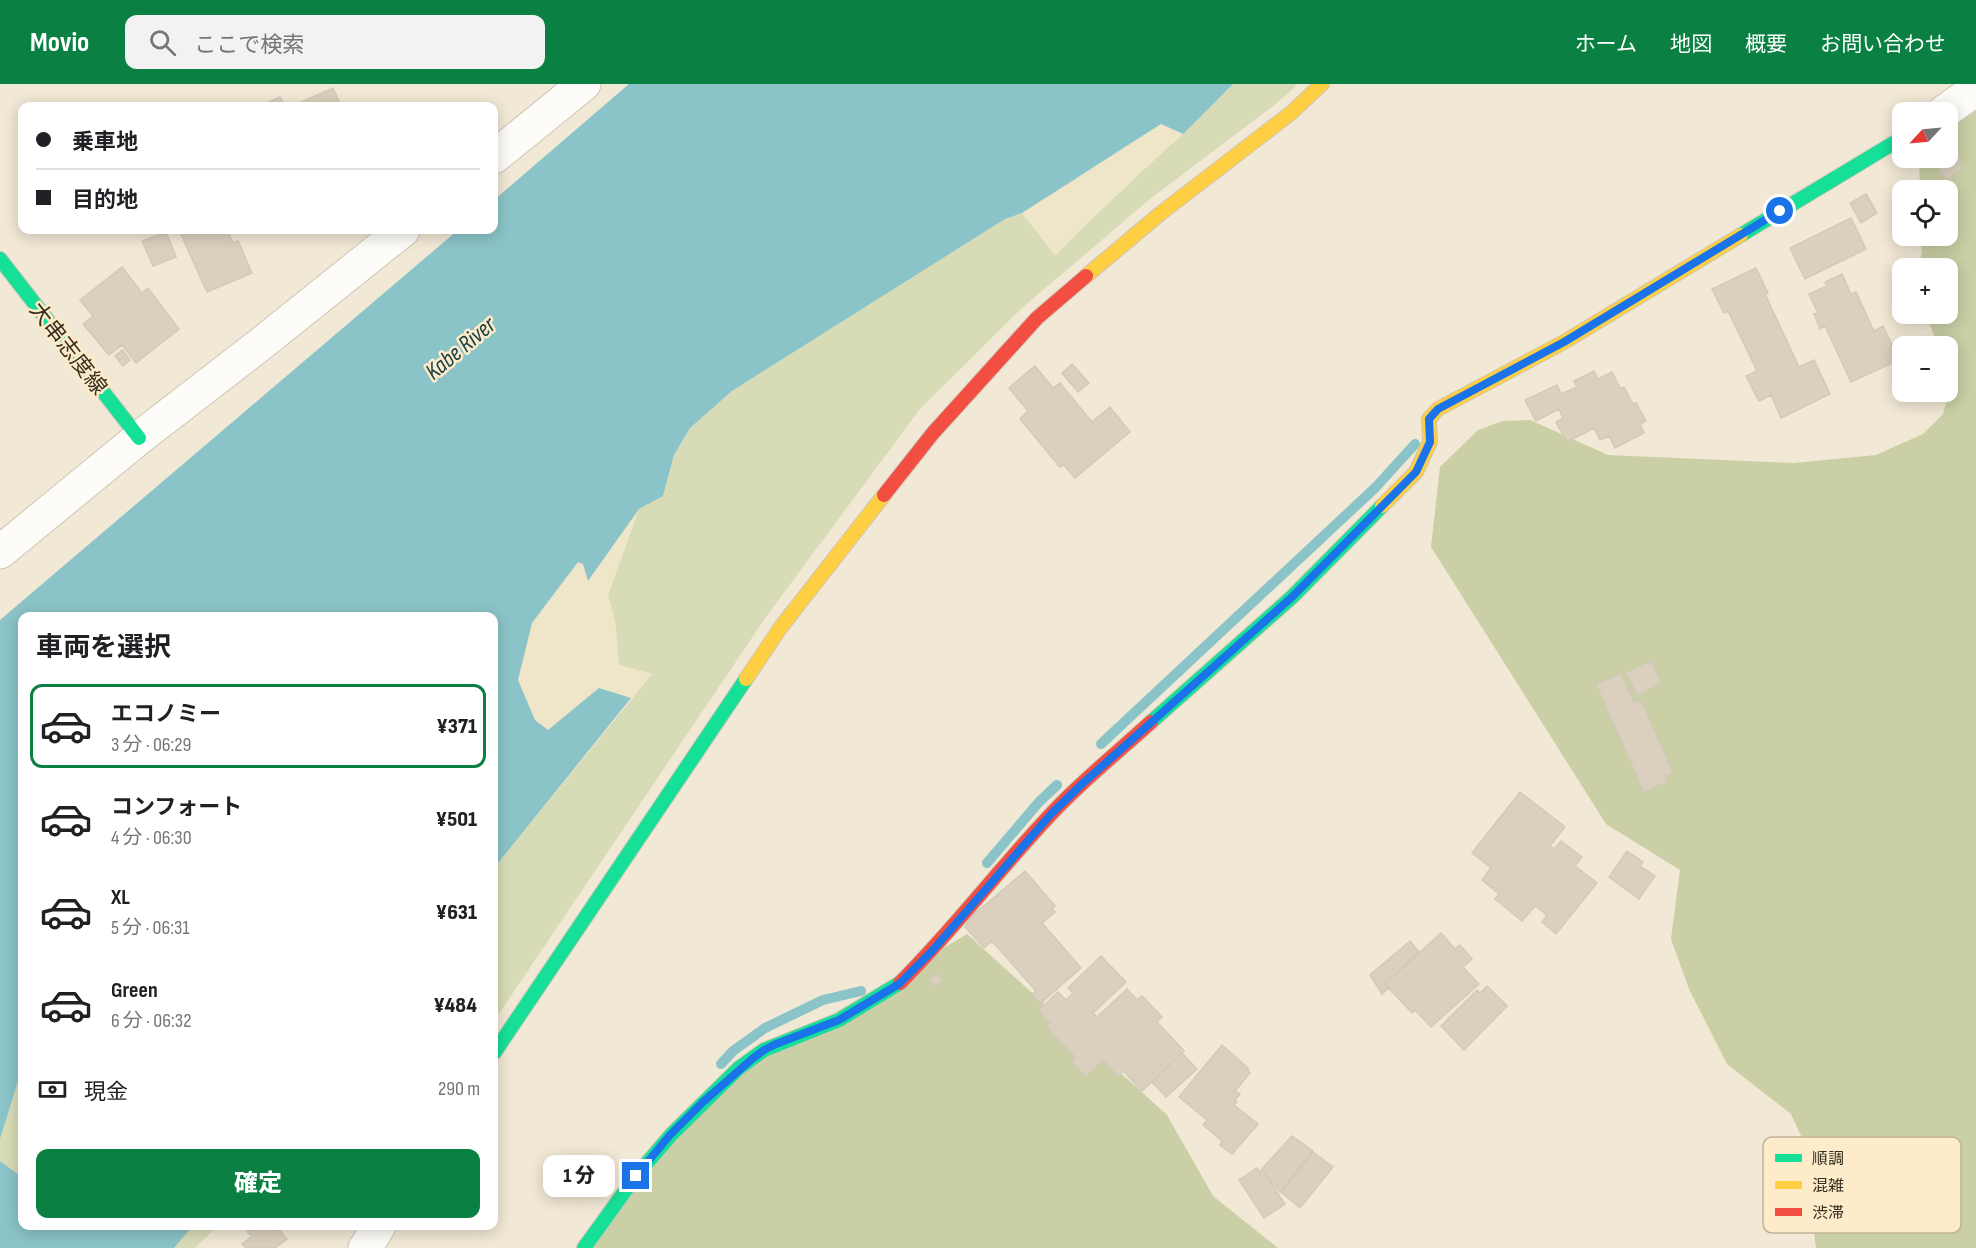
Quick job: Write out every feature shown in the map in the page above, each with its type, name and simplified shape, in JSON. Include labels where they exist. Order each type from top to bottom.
[{"type":"street","points":[[498,154],[584,84]]},
{"type":"street","points":[[498,1047],[781,627],[933,433],[1036,318],[1161,213],[1291,113],[1322,84]]},
{"type":"street","points":[[1958,102],[1976,89]]},
{"type":"street","points":[[584,1248],[636,1176],[670,1135],[740,1068],[764,1050],[839,1020],[899,984],[932,951],[1052,813],[1292,597],[1416,472],[1430,442],[1429,419],[1438,409],[1564,342],[1892,144]]},
{"type":"street","points":[[0,552],[138,438],[262,343],[398,234]]},
{"type":"street","name":"大串志度線","points":[[0,259],[138,438]]},
{"type":"street","points":[[365,1248],[377,1230]]},
{"type":"green space","points":[[1233,84],[1298,84],[1277,103],[1150,199],[1023,307],[920,409],[766,617],[498,1015],[498,863],[652,674],[619,665],[615,621],[608,595],[639,509],[663,496],[674,455],[690,428],[732,391],[1005,219],[1022,213],[1055,255]]},
{"type":"green space","points":[[1976,111],[1976,1248],[1816,1248],[1814,1233],[1961,1233],[1961,1137],[1802,1137],[1791,1114],[1727,1064],[1689,989],[1671,939],[1680,870],[1606,824],[1431,547],[1440,467],[1478,430],[1503,421],[1530,420],[1608,455],[1794,463],[1876,455],[1923,434],[1943,414],[1946,402],[1958,402],[1958,336],[1934,336],[1930,324],[1958,324],[1958,258],[1920,258],[1922,246],[1958,246],[1958,180],[1920,180],[1919,168],[1958,168],[1958,122]]},
{"type":"green space","points":[[967,934],[1167,1115],[1213,1196],[1278,1248],[579,1248],[732,1074]]},
{"type":"green space","points":[[18,1081],[18,1174],[0,1161],[0,1139]]},
{"type":"green space","points":[[190,1230],[214,1230],[195,1248],[174,1248]]},
{"type":"sand","points":[[1162,124],[1183,134],[1110,200],[1055,255],[1022,213]]},
{"type":"sand","points":[[639,509],[608,595],[615,621],[619,665],[652,674],[631,698],[599,689],[548,730],[535,720],[518,680],[532,623],[579,561],[583,564],[589,581]]},
{"type":"water","name":"Kabe River","points":[[629,84],[1233,84],[1183,134],[1161,124],[1022,213],[1005,219],[732,391],[690,428],[674,455],[663,496],[639,509],[588,581],[583,564],[578,562],[532,623],[518,680],[535,720],[548,730],[599,688],[631,698],[498,863],[498,612],[18,612],[18,1081],[0,1139],[0,620],[453,234],[498,234],[498,197]]},
{"type":"water","points":[[0,1161],[18,1174],[18,1230],[190,1230],[174,1248],[0,1248]]},
{"type":"building","points":[[333,88],[339,102],[302,102]]},
{"type":"building","points":[[280,97],[283,102],[269,102]]},
{"type":"building","points":[[1958,148],[1962,169],[1946,180],[1938,168],[1958,168]]},
{"type":"building","points":[[1866,194],[1877,213],[1861,223],[1850,203]]},
{"type":"building","points":[[1851,218],[1866,249],[1805,279],[1790,248]]},
{"type":"building","points":[[167,234],[176,257],[153,266],[142,241]]},
{"type":"building","points":[[181,234],[229,234],[233,243],[238,241],[252,273],[207,292]]},
{"type":"building","points":[[122,267],[142,293],[148,288],[179,329],[136,363],[122,345],[109,355],[83,324],[93,316],[80,300]]},
{"type":"building","points":[[1756,268],[1768,293],[1765,294],[1799,367],[1814,360],[1830,394],[1781,418],[1771,395],[1759,401],[1746,376],[1757,371],[1728,311],[1724,313],[1712,289]]},
{"type":"building","points":[[1842,274],[1851,294],[1856,292],[1874,331],[1883,326],[1892,345],[1892,363],[1851,382],[1825,326],[1820,329],[1814,314],[1818,313],[1809,294],[1827,286],[1825,282]]},
{"type":"building","points":[[122,350],[130,360],[123,366],[115,356]]},
{"type":"building","points":[[1072,364],[1089,383],[1078,392],[1062,373]]},
{"type":"building","points":[[1035,366],[1053,388],[1060,383],[1092,422],[1110,407],[1130,432],[1075,478],[1064,465],[1060,467],[1020,419],[1028,411],[1009,388]]},
{"type":"building","points":[[1594,371],[1598,379],[1612,372],[1620,388],[1624,387],[1646,421],[1640,424],[1644,433],[1615,448],[1609,436],[1600,440],[1594,428],[1567,442],[1556,422],[1563,418],[1559,409],[1536,421],[1525,400],[1557,385],[1561,394],[1577,387],[1574,381]]},
{"type":"building","points":[[1651,661],[1661,684],[1637,695],[1626,672]]},
{"type":"building","points":[[1621,674],[1634,703],[1641,700],[1673,773],[1666,777],[1668,781],[1644,792],[1596,684]]},
{"type":"building","points":[[1520,792],[1565,827],[1550,846],[1554,849],[1561,841],[1582,857],[1575,866],[1597,883],[1556,934],[1542,922],[1547,915],[1535,906],[1522,921],[1495,899],[1499,894],[1482,880],[1491,868],[1472,853]]},
{"type":"building","points":[[1627,851],[1643,862],[1640,866],[1655,876],[1639,899],[1609,877]]},
{"type":"building","points":[[1025,871],[1055,906],[1052,909],[1055,912],[1042,923],[1081,968],[1040,1004],[1032,994],[1036,991],[992,941],[984,948],[965,927],[972,916]]},
{"type":"building","points":[[1441,933],[1455,949],[1460,945],[1472,959],[1463,967],[1479,984],[1431,1027],[1415,1010],[1412,1013],[1385,984]]},
{"type":"building","points":[[1410,941],[1419,952],[1385,984],[1389,988],[1382,994],[1370,975]]},
{"type":"building","points":[[1101,956],[1126,982],[1093,1013],[1097,1017],[1127,989],[1137,1000],[1142,996],[1162,1017],[1157,1022],[1184,1051],[1142,1091],[1123,1071],[1118,1076],[1103,1060],[1086,1076],[1072,1062],[1076,1058],[1046,1026],[1050,1023],[1039,1010],[1058,992],[1066,1000],[1073,993],[1068,988]]},
{"type":"building","points":[[936,973],[943,979],[936,987],[929,981]]},
{"type":"building","points":[[1487,986],[1507,1006],[1464,1050],[1441,1026],[1477,990],[1480,993]]},
{"type":"building","points":[[1222,1045],[1248,1068],[1250,1073],[1235,1091],[1240,1094],[1234,1105],[1258,1124],[1232,1154],[1220,1145],[1222,1141],[1203,1125],[1207,1120],[1179,1097]]},
{"type":"building","points":[[1182,1053],[1197,1069],[1166,1097],[1152,1082]]},
{"type":"building","points":[[1292,1136],[1313,1151],[1280,1192],[1261,1170]]},
{"type":"building","points":[[1313,1152],[1333,1167],[1300,1208],[1281,1192]]},
{"type":"building","points":[[1257,1168],[1263,1176],[1265,1175],[1285,1204],[1264,1218],[1239,1180]]},
{"type":"building","points":[[250,1230],[279,1230],[287,1239],[275,1248],[246,1248],[242,1244],[252,1236],[247,1232]]},
{"type":"waterway","points":[[1101,744],[1376,487],[1415,444]]},
{"type":"waterway","points":[[987,863],[1039,802],[1057,785]]},
{"type":"waterway","points":[[721,1064],[733,1051],[765,1028],[823,1000],[861,991]]},
{"type":"traffic: fast","points":[[1741,235],[1892,144]]},
{"type":"traffic: fast","points":[[0,259],[139,438]]},
{"type":"traffic: fast","points":[[1151,722],[1292,597],[1382,506]]},
{"type":"traffic: fast","points":[[498,1047],[746,679]]},
{"type":"traffic: fast","points":[[584,1248],[636,1176],[671,1135],[739,1068],[764,1050],[839,1020],[900,983]]},
{"type":"traffic: slow","points":[[1086,276],[1161,213],[1291,113],[1322,84]]},
{"type":"traffic: slow","points":[[1382,506],[1416,472],[1430,442],[1429,419],[1438,409],[1564,342],[1741,235]]},
{"type":"traffic: slow","points":[[746,679],[781,627],[884,495]]},
{"type":"traffic: jam","points":[[884,495],[933,433],[1037,318],[1086,276]]},
{"type":"traffic: jam","points":[[900,983],[1064,800],[1151,722]]},
{"type":"route","points":[[636,1176],[670,1135],[703,1102],[740,1068],[764,1050],[839,1020],[899,984],[932,951],[1052,813],[1292,597],[1416,472],[1430,442],[1429,419],[1438,409],[1564,342],[1780,211]]}]
